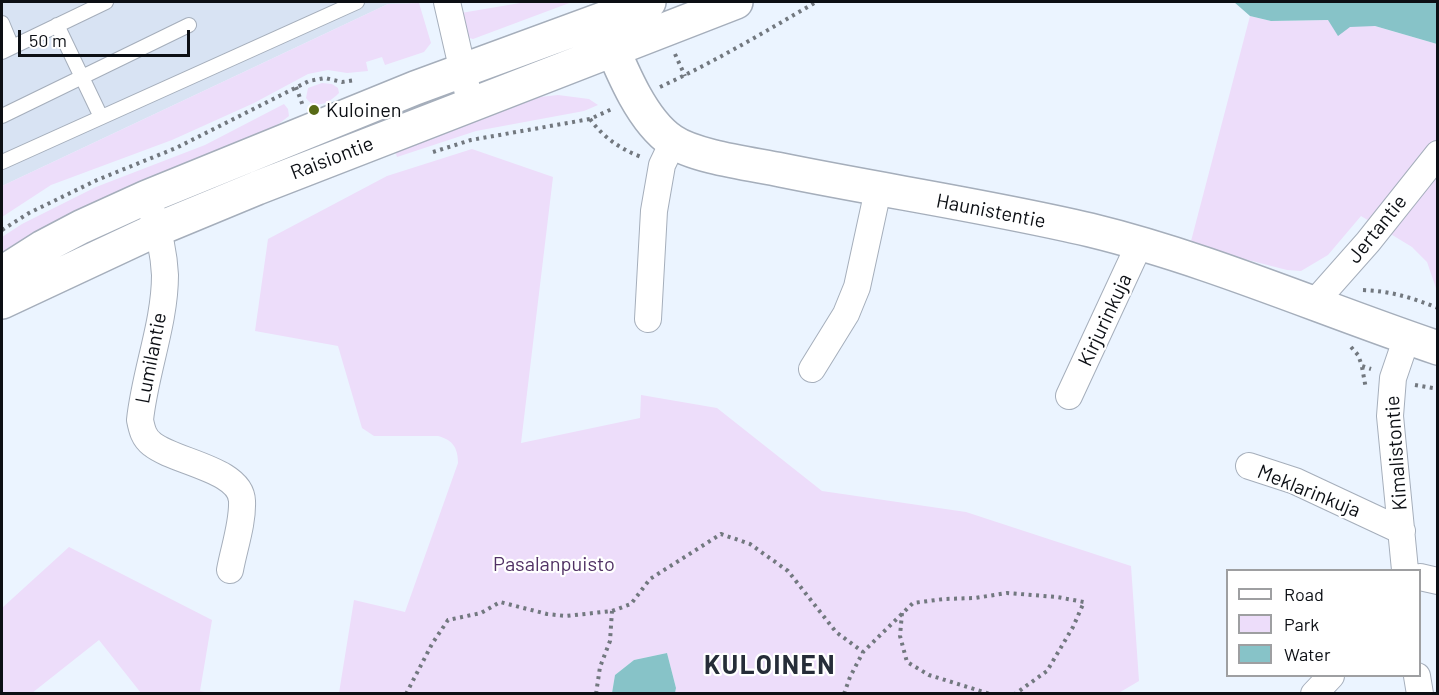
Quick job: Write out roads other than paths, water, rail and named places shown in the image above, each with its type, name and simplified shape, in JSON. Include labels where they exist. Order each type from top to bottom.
[{"type":"main road","name":"Raisiontie","points":[[2,302],[158,229],[470,105],[607,35],[649,2]]},
{"type":"main road","name":"Raisiontie","points":[[2,273],[81,227],[147,197],[463,71],[736,2]]},
{"type":"main road","name":"Haunistentie","points":[[607,35],[637,98],[650,118],[673,142],[710,155],[878,190],[1035,218],[1140,243],[1187,256],[1422,343]]},
{"type":"street","points":[[447,2],[470,105]]},
{"type":"street","points":[[648,319],[654,211],[662,165],[673,142]]},
{"type":"street","name":"Jertantie","points":[[1314,303],[1368,242],[1437,154]]},
{"type":"street","points":[[812,369],[846,314],[857,287],[878,190]]},
{"type":"street","name":"Lumilantie","points":[[147,197],[158,229],[165,276],[140,420],[143,434],[152,444],[164,451],[228,479],[239,489],[243,500],[230,570]]},
{"type":"street","name":"Kirjurinkuja","points":[[1069,396],[1140,243]]},
{"type":"street","name":"Kimalistontie","points":[[1405,569],[1390,416],[1391,391],[1393,378],[1422,343]]},
{"type":"street","name":"Meklarinkuja","points":[[1249,466],[1295,481],[1402,531]]},
{"type":"street","points":[[1421,578],[1437,582]]},
{"type":"street","points":[[1314,693],[1329,677]]},
{"type":"street","points":[[1417,677],[1420,693]]},
{"type":"lane","points":[[2,23],[7,49],[106,2]]},
{"type":"lane","points":[[2,162],[357,2]]},
{"type":"lane","points":[[57,25],[101,117]]},
{"type":"lane","points":[[2,116],[189,25]]},
{"type":"water","points":[[1234,2],[1437,2],[1437,44],[1375,26],[1350,27],[1338,36],[1328,20],[1271,21],[1250,16]]},
{"type":"water","points":[[667,653],[676,688],[675,693],[612,693],[615,675],[634,660]]},
{"type":"place","name":"Kuloinen","points":[[314,110]]},
{"type":"district","name":"KULOINEN","points":[[770,665]]},
{"type":"park label","name":"Pasalanpuisto","points":[[554,564]]}]
